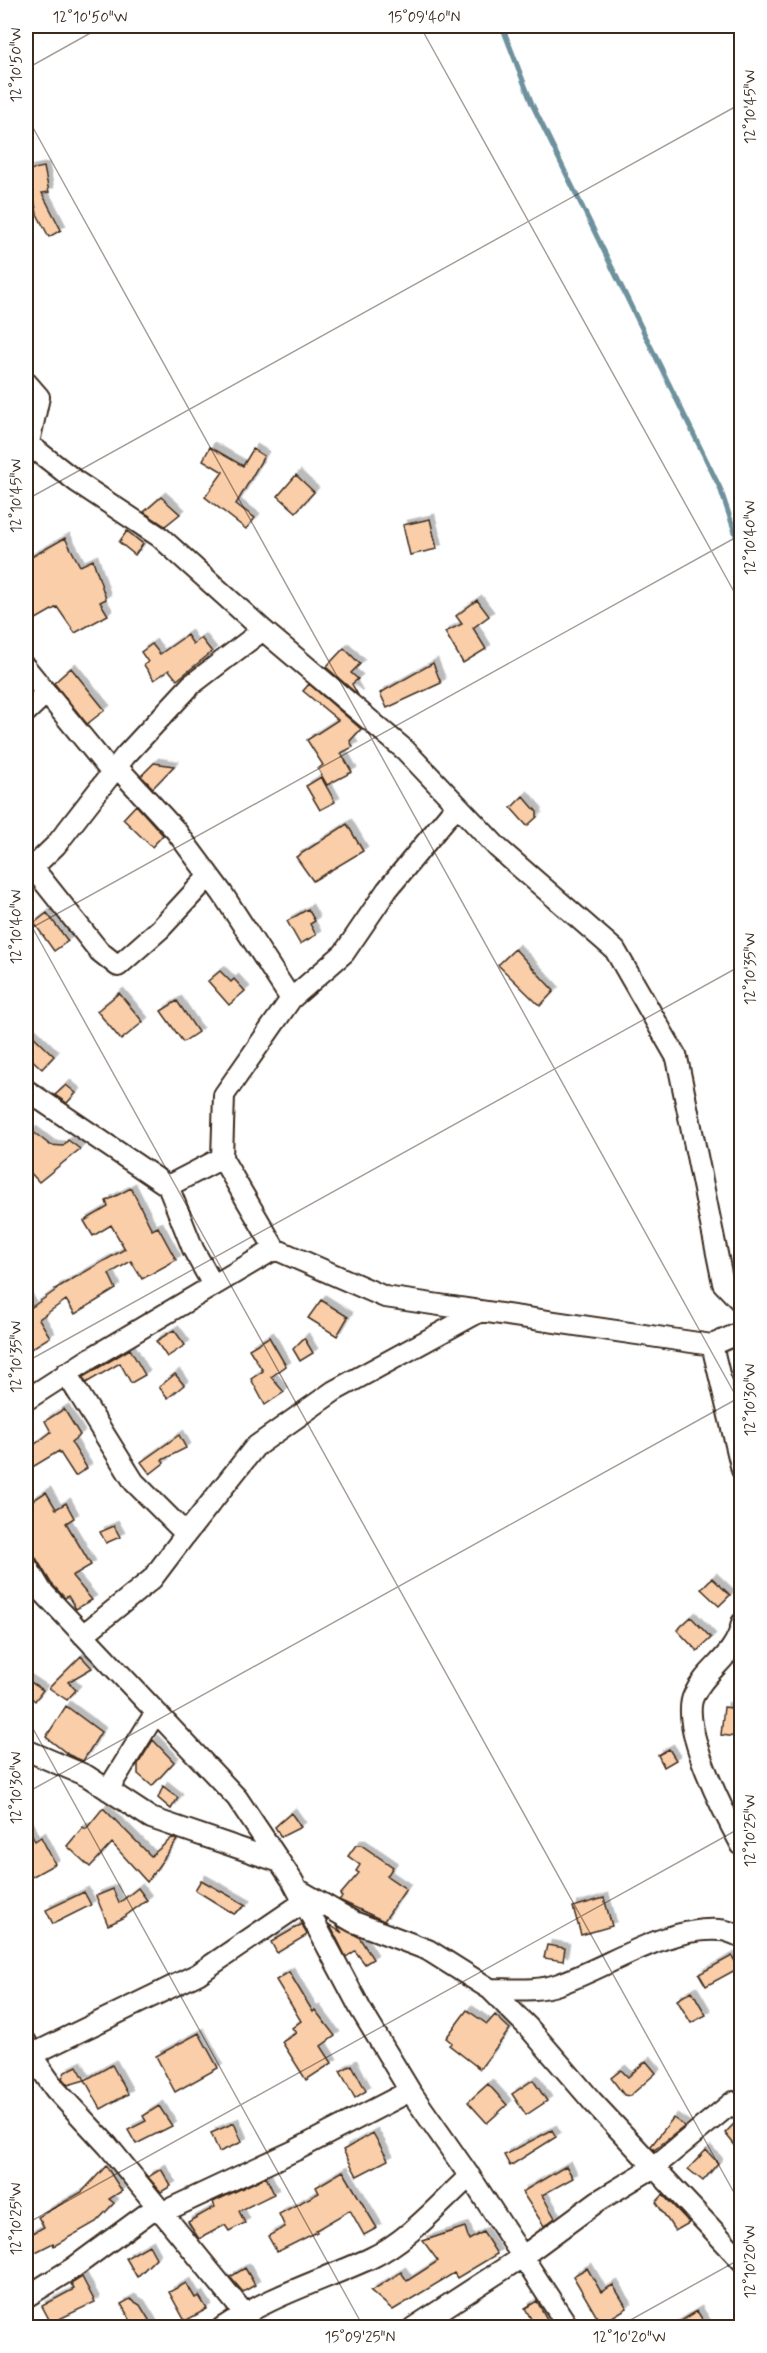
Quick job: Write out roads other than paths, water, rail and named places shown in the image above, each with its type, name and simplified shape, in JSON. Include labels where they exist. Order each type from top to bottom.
[{"type":"street","points":[[26,382],[39,397],[27,448],[160,537],[263,630],[405,750],[498,848],[615,950],[677,1058],[723,1283],[741,1303]]},
{"type":"street","points":[[209,876],[160,929],[118,966],[99,951],[29,871],[56,846],[114,770],[191,685],[263,630]]},
{"type":"street","points":[[26,668],[44,694],[114,770],[176,831],[209,876],[291,999]]},
{"type":"street","points":[[26,712],[44,694]]},
{"type":"street","points":[[457,805],[387,890],[344,953],[291,999],[224,1095],[222,1158],[275,1249],[385,1297],[479,1312],[516,1314],[712,1345],[741,1332]]},
{"type":"street","points":[[26,1090],[168,1186],[193,1249],[213,1285]]},
{"type":"street","points":[[168,1186],[222,1158]]},
{"type":"street","points":[[26,1400],[66,1373],[275,1249]]},
{"type":"street","points":[[83,1635],[152,1579],[255,1447],[334,1391],[479,1312]]},
{"type":"street","points":[[712,1345],[741,1470]]},
{"type":"street","points":[[66,1373],[134,1482],[186,1534]]},
{"type":"street","points":[[26,1565],[41,1590],[237,1797],[280,1862],[361,2010],[410,2091],[470,2176],[569,2328]]},
{"type":"street","points":[[741,1623],[732,1650],[700,1686],[693,1696],[691,1706],[692,1722],[704,1765],[741,1846]]},
{"type":"street","points":[[108,1790],[156,1712]]},
{"type":"street","points":[[26,1750],[87,1776],[151,1818],[280,1862]]},
{"type":"street","points":[[300,1896],[354,1922],[428,1950],[490,1989],[529,2028],[592,2101],[741,2261]]},
{"type":"street","points":[[248,2320],[108,2146],[55,2089],[28,2049],[198,1974],[300,1896]]},
{"type":"street","points":[[490,1989],[539,1989],[558,1985],[675,1936],[721,1930],[741,1937]]},
{"type":"street","points":[[26,2297],[159,2210],[296,2150],[410,2091]]},
{"type":"street","points":[[413,2328],[522,2257],[598,2201],[654,2167],[733,2102],[741,2112]]},
{"type":"street","points":[[222,2328],[248,2320],[304,2284],[372,2257],[399,2240],[470,2176]]},
{"type":"waterway","points":[[502,26],[532,104],[720,488],[742,553]]}]
